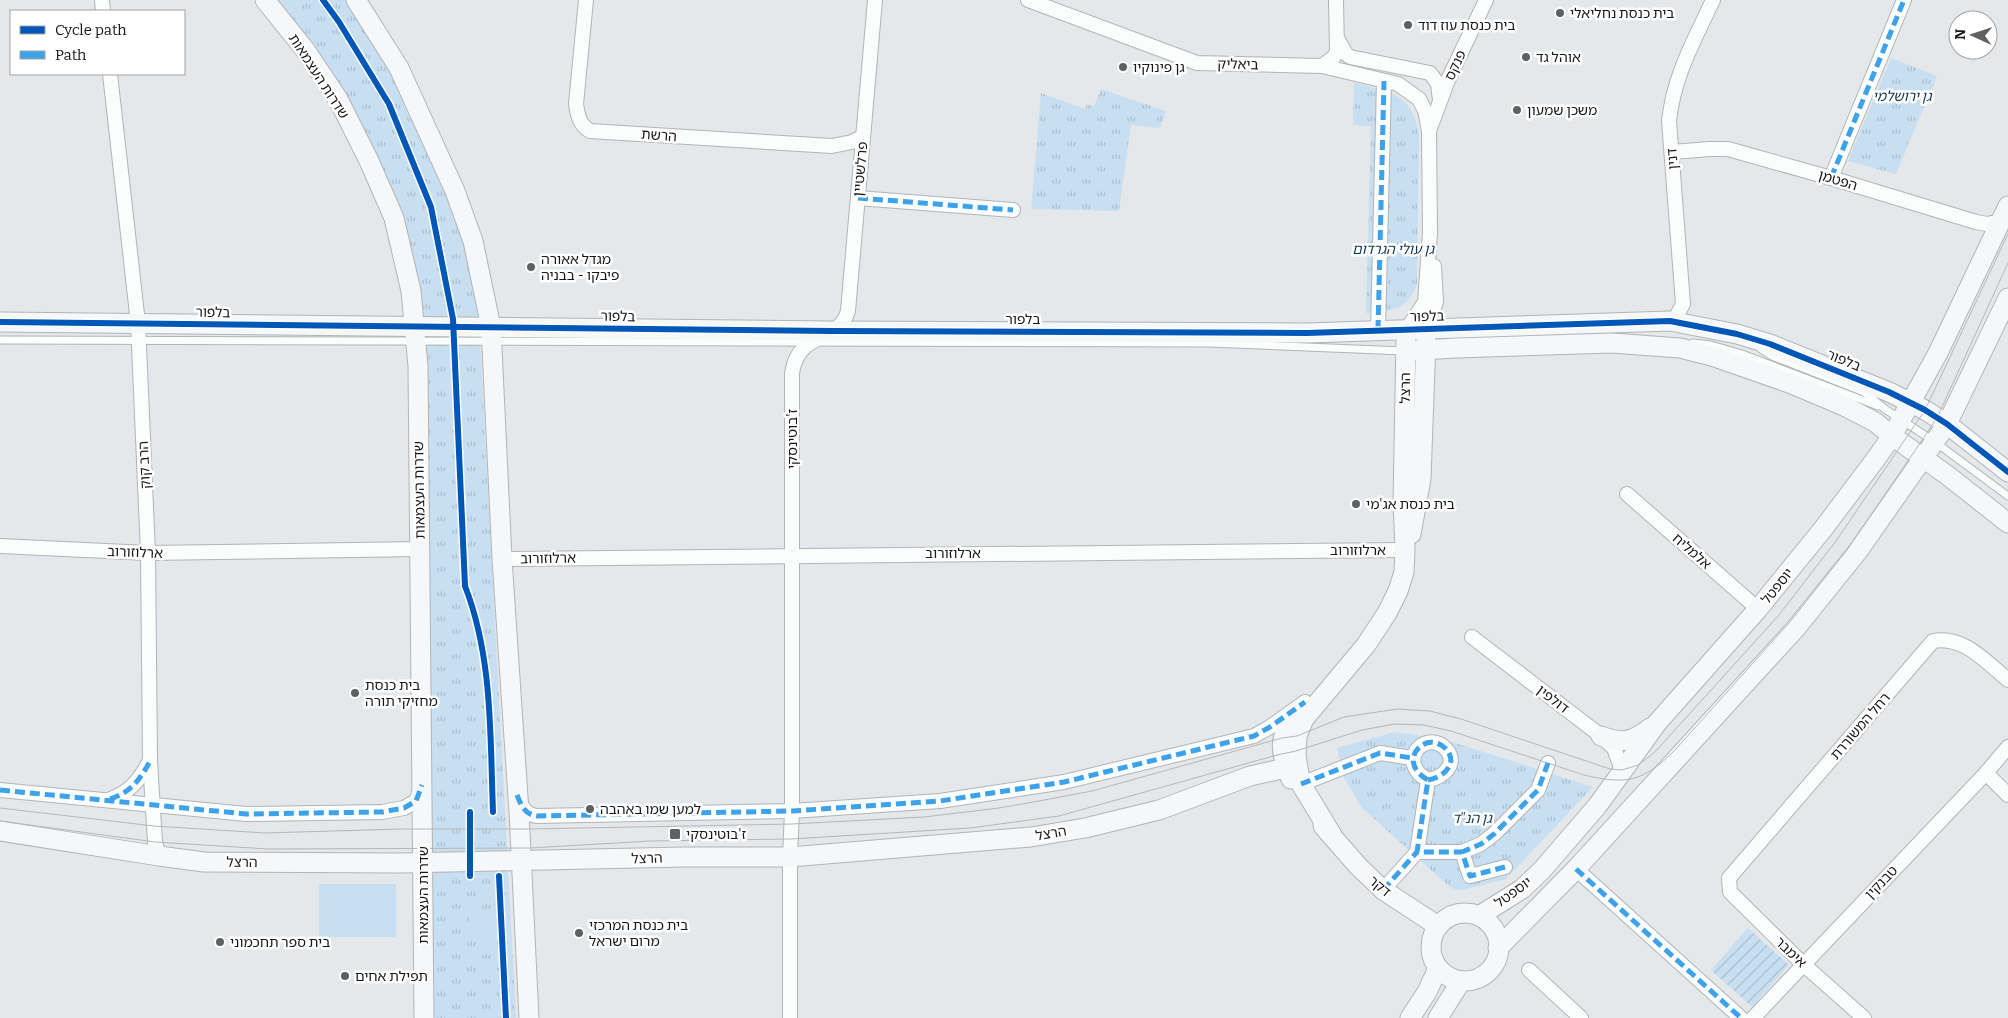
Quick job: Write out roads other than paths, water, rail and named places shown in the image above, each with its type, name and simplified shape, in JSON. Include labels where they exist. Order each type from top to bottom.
[{"type":"street","name":"שדרות העצמאות","points":[[266,0],[306,51],[338,99],[369,161],[394,218],[411,291],[418,366],[424,1018]]},
{"type":"street","points":[[356,0],[399,68],[422,114],[455,191],[473,241],[492,335],[502,559],[529,1018]]},
{"type":"street","name":"הרשת","points":[[586,0],[576,104],[578,117],[584,127],[590,131],[832,146],[847,144],[862,137]]},
{"type":"street","name":"פרלשטיין","points":[[833,331],[844,322],[848,311],[875,0]]},
{"type":"street","name":"ביאליק","points":[[1028,0],[1197,63],[1322,66],[1404,87],[1419,99],[1425,111],[1429,132]]},
{"type":"street","points":[[1322,66],[1333,58],[1337,52],[1336,0]]},
{"type":"street","name":"פנקס","points":[[1429,132],[1448,80],[1486,0]]},
{"type":"street","name":"דנין","points":[[1670,321],[1676,317],[1683,304],[1669,121],[1672,96],[1679,72],[1714,0]]},
{"type":"street","points":[[1831,178],[1904,0]]},
{"type":"street","points":[[1337,38],[1346,54],[1350,57],[1430,73],[1438,84],[1440,101]]},
{"type":"street","name":"הרב קוק","points":[[110,75],[138,332],[148,553],[150,761],[152,805],[159,856]]},
{"type":"street","points":[[1378,330],[1384,81]]},
{"type":"street","name":"הרצל","points":[[1292,763],[1297,736],[1304,719],[1366,645],[1387,613],[1398,591],[1404,572],[1403,501],[1407,329],[1425,302],[1430,233],[1429,132]]},
{"type":"street","name":"הפטמן","points":[[1672,152],[1710,148],[1728,149],[1976,222],[1987,224],[2005,214]]},
{"type":"street","points":[[858,198],[1013,210]]},
{"type":"street","name":"יוספטל","points":[[1479,916],[1522,889],[1542,870],[1598,806],[1657,723],[1758,609],[1823,529],[1892,436],[1938,353],[2005,214]]},
{"type":"street","name":"הרצל","points":[[1405,550],[1411,534],[1421,479],[1426,328],[1436,302],[1430,233]]},
{"type":"street","name":"יוספטל","points":[[1498,948],[1576,869],[1796,628],[1858,551],[1947,424],[2008,298]]},
{"type":"street","name":"בלפור","points":[[0,322],[138,332],[492,335],[833,331],[1307,333],[1670,321],[1737,334],[1782,348],[1889,392],[1906,411],[1947,424],[2008,472]]},
{"type":"street","name":"ז'בוטינסקי","points":[[790,1018],[792,373],[794,359],[800,350],[809,343],[833,331]]},
{"type":"street","name":"בלפור","points":[[1406,351],[1612,344],[1680,348],[1712,356],[1792,384],[1844,406],[1875,422],[2008,523]]},
{"type":"street","points":[[1424,386],[1432,368],[1456,348]]},
{"type":"street","points":[[1906,483],[1925,470],[1936,470],[1947,475]]},
{"type":"street","name":"אלמליח","points":[[1627,494],[1758,609]]},
{"type":"street","name":"ארלוזורוב","points":[[0,546],[148,553],[420,549]]},
{"type":"street","name":"ארלוזורוב","points":[[502,559],[1405,550]]},
{"type":"street","name":"דולפין","points":[[1472,637],[1601,736],[1614,748],[1622,770]]},
{"type":"street","name":"רחל המשוררת","points":[[1729,878],[1933,641],[1951,641],[1966,646],[2008,680]]},
{"type":"street","name":"הרצל","points":[[517,795],[526,812],[536,816],[792,811],[940,802],[1064,782],[1254,736],[1270,727],[1304,702],[1366,645]]},
{"type":"street","name":"הרצל","points":[[1292,763],[1282,753],[1282,738],[1290,722],[1304,702]]},
{"type":"street","points":[[1601,736],[1624,742],[1639,737],[1657,723]]},
{"type":"street","points":[[1427,743],[1441,745],[1450,755],[1450,762],[1442,776],[1428,780],[1416,772],[1412,758],[1416,750],[1427,743]]},
{"type":"street","name":"טבנקין","points":[[1753,1018],[1986,772],[2008,746]]},
{"type":"street","points":[[1301,784],[1380,754],[1412,758]]},
{"type":"street","points":[[108,800],[122,795],[133,787],[142,777],[150,761]]},
{"type":"street","name":"הרצל","points":[[0,831],[204,862],[422,863],[790,856],[1031,837],[1085,828],[1159,810],[1250,776],[1292,763]]},
{"type":"street","name":"דקר","points":[[1292,763],[1301,784],[1332,835]]},
{"type":"street","name":"דקר","points":[[1292,763],[1294,787],[1311,814],[1358,866],[1383,890],[1438,926]]},
{"type":"street","points":[[1417,852],[1462,852],[1481,844],[1494,834],[1538,790],[1548,763]]},
{"type":"street","points":[[1986,772],[2008,795]]},
{"type":"street","points":[[1250,776],[1275,780],[1285,785],[1311,814]]},
{"type":"street","points":[[1383,890],[1417,852],[1428,780]]},
{"type":"street","points":[[0,790],[246,814],[382,812],[404,808],[416,801],[422,785]]},
{"type":"street","points":[[1462,852],[1470,876],[1505,868]]},
{"type":"street","points":[[1576,869],[1741,1018]]},
{"type":"street","name":"אימבר","points":[[1729,878],[1730,892],[1803,964],[1864,1018]]},
{"type":"street","points":[[1462,913],[1479,916],[1491,926],[1498,940],[1496,959],[1490,969],[1482,976],[1472,980],[1461,981],[1452,979],[1438,968],[1434,960],[1431,942],[1438,926],[1445,919],[1462,913]]},
{"type":"street","points":[[1410,1018],[1427,992],[1438,968]]},
{"type":"street","points":[[1529,970],[1574,1016]]},
{"type":"street","points":[[1438,1018],[1461,981]]},
{"type":"lane","name":"בלפור","points":[[0,340],[138,332]]},
{"type":"lane","points":[[1737,334],[1772,356],[1864,392],[1885,409]]},
{"type":"lane","name":"בלפור","points":[[492,335],[809,343],[1209,343],[1406,351]]},
{"type":"lane","points":[[1650,346],[1672,341],[1711,345],[1780,368],[1885,409],[1906,411],[1935,442],[2007,496]]},
{"type":"tram line","points":[[0,808],[154,826],[265,833],[400,829],[530,829],[792,824],[924,817],[999,808],[1092,791],[1282,738],[1297,736],[1344,717],[1397,709],[1430,711],[1461,719],[1610,769],[1622,770],[1638,765],[1654,753],[1779,615],[1836,541],[1925,410],[2008,234]]},
{"type":"tram line","points":[[0,821],[155,842],[268,849],[530,848],[650,841],[791,839],[970,828],[1059,816],[1296,751],[1362,730],[1395,724],[1424,725],[1451,731],[1584,775],[1611,780],[1633,778],[1653,769],[1674,751],[1789,623],[1847,550],[1937,418],[2008,263]]},
{"type":"place","name":"בית כנסת נחליאלי","points":[[1560,13]]},
{"type":"place","name":"בית כנסת עוז דוד","points":[[1408,25]]},
{"type":"place","name":"אוהל גד","points":[[1526,57]]},
{"type":"place","name":"גן פינוקיו","points":[[1123,67]]},
{"type":"place","name":"משכן שמעון","points":[[1517,110]]},
{"type":"place","name":"מגדל אאורה פיבקו - בבניה","points":[[531,267]]},
{"type":"place","name":"בית כנסת אג'מי","points":[[1356,504]]},
{"type":"place","name":"בית כנסת מחזיקי תורה","points":[[355,693]]},
{"type":"place","name":"למען שמו באהבה","points":[[590,809]]},
{"type":"place","name":"ז'בוטינסקי","points":[[675,834]]},
{"type":"place","name":"בית כנסת המרכזי מרום ישראל","points":[[579,933]]},
{"type":"place","name":"בית ספר תחכמוני","points":[[220,942]]},
{"type":"place","name":"תפילת אחים","points":[[345,976]]},
{"type":"park label","name":"גן ירושלמי","points":[[1902,96]]},
{"type":"park label","name":"גן עולי הגרדום","points":[[1393,249]]},
{"type":"park label","name":"גן הנ\"ד","points":[[1472,818]]}]
